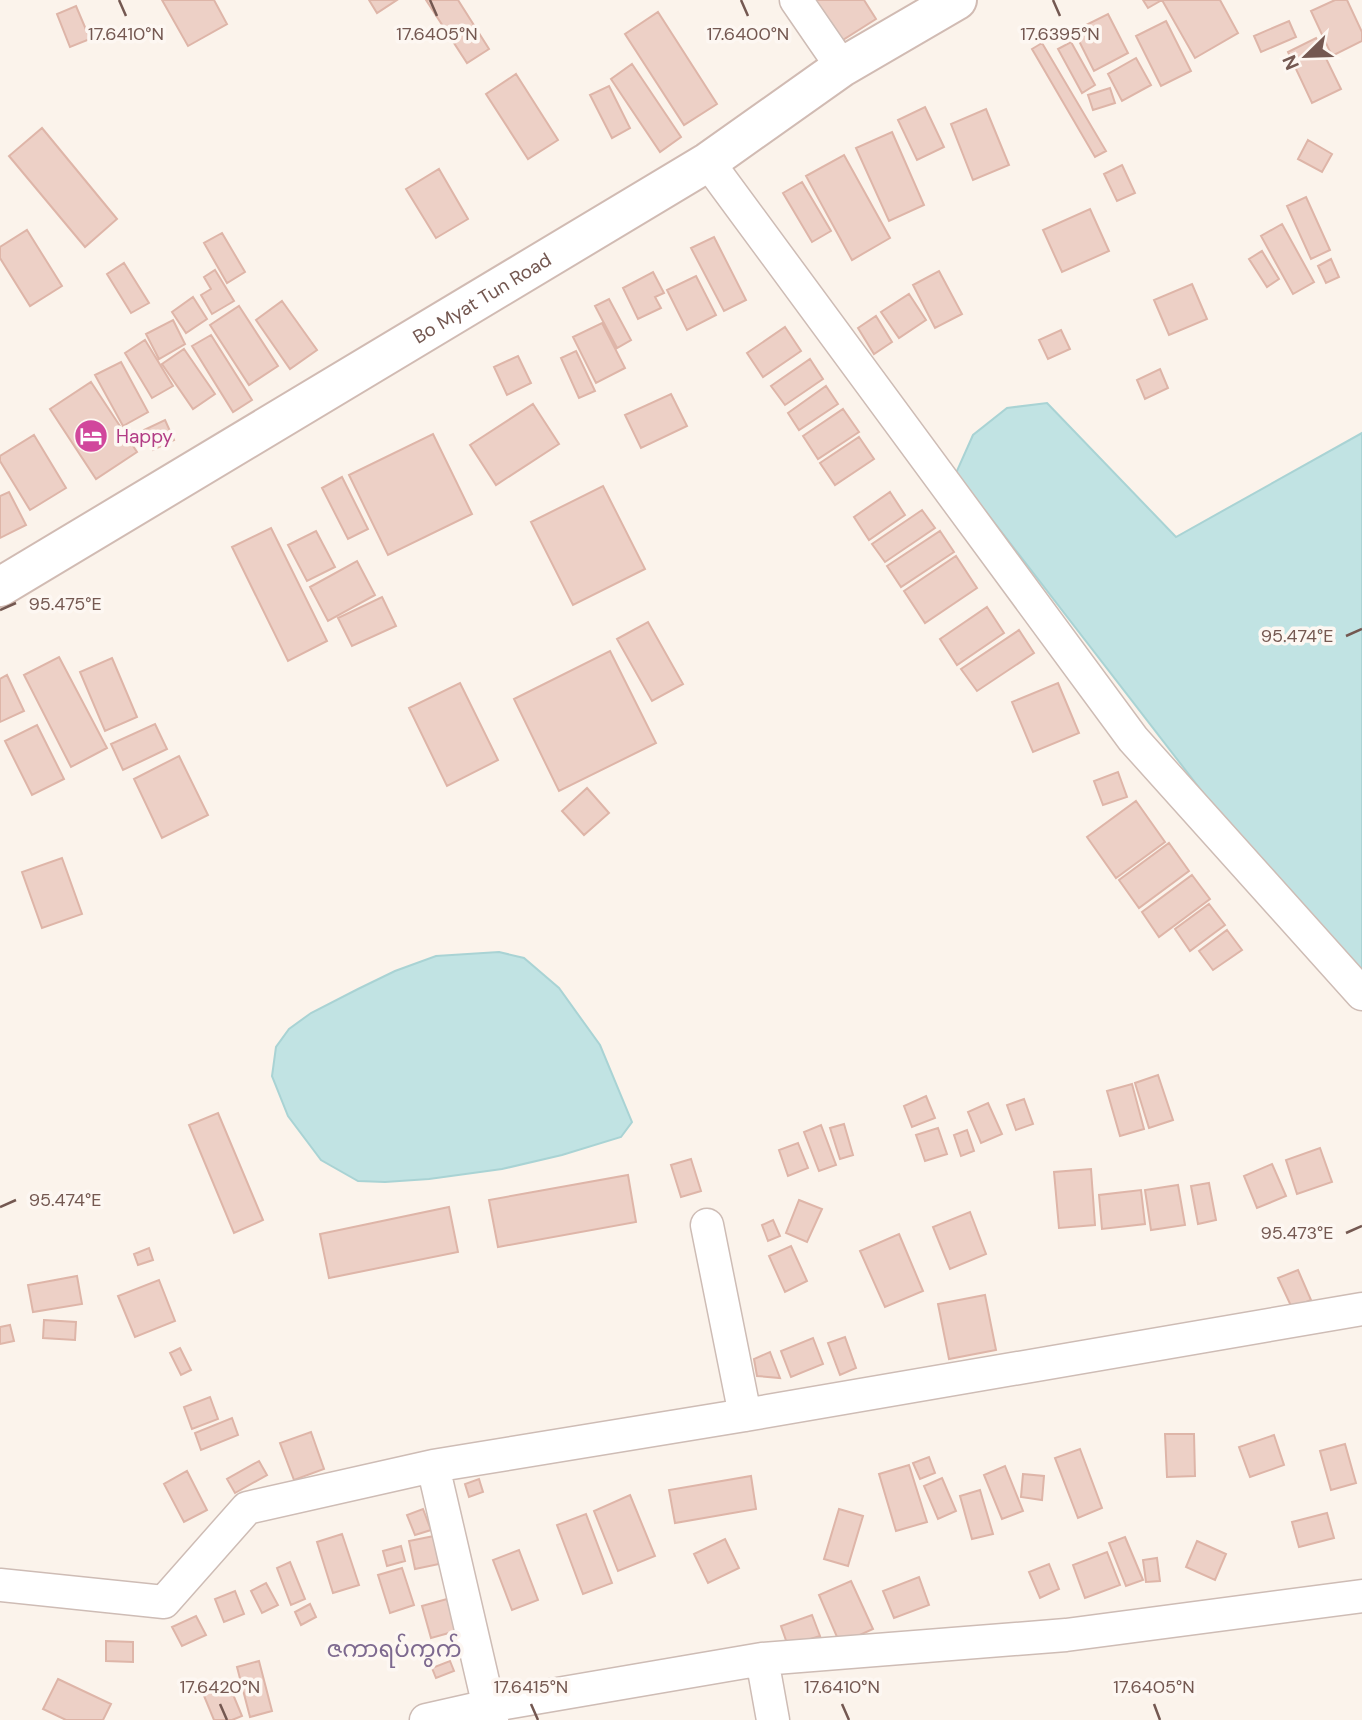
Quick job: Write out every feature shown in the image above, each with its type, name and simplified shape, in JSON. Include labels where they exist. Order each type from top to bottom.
[{"type":"main road","name":"Bo Myat Tun Road","points":[[0,587],[708,162],[842,67],[957,0]]},
{"type":"street","points":[[796,0],[842,67]]},
{"type":"street","points":[[708,162],[1133,738],[1362,994]]},
{"type":"street","points":[[708,1225],[745,1415]]},
{"type":"street","points":[[0,1585],[164,1602],[247,1508],[433,1466],[1362,1308]]},
{"type":"street","points":[[433,1466],[490,1713]]},
{"type":"street","points":[[426,1720],[490,1713],[762,1659],[1066,1635],[1362,1596]]},
{"type":"street","points":[[762,1659],[773,1720]]},
{"type":"water","points":[[1047,403],[1176,537],[1362,433],[1362,980],[1309,930],[956,473],[973,435],[1007,408]]},
{"type":"water","points":[[499,952],[524,958],[559,988],[600,1045],[632,1122],[621,1137],[502,1169],[429,1179],[358,1181],[321,1160],[288,1116],[272,1076],[276,1047],[289,1029],[311,1013],[395,971],[436,956]]},
{"type":"building","points":[[162,0],[214,0],[227,24],[188,46]]},
{"type":"building","points":[[369,0],[397,0],[377,13]]},
{"type":"building","points":[[426,0],[458,0],[489,49],[467,63]]},
{"type":"building","points":[[811,0],[864,0],[876,19],[838,43]]},
{"type":"building","points":[[1143,0],[1162,0],[1148,8]]},
{"type":"building","points":[[1162,0],[1220,0],[1238,33],[1195,58]]},
{"type":"building","points":[[1335,0],[1347,0],[1362,32],[1362,41],[1332,56],[1311,11]]},
{"type":"building","points":[[76,6],[90,39],[70,47],[57,14]]},
{"type":"building","points":[[658,12],[717,104],[684,125],[625,34]]},
{"type":"building","points":[[1108,14],[1128,53],[1094,71],[1074,31]]},
{"type":"building","points":[[1166,21],[1191,71],[1161,86],[1136,36]]},
{"type":"building","points":[[1289,21],[1296,37],[1261,52],[1254,36]]},
{"type":"building","points":[[1316,38],[1341,89],[1312,103],[1288,52]]},
{"type":"building","points":[[1071,42],[1095,85],[1082,93],[1058,49]]},
{"type":"building","points":[[1042,43],[1106,151],[1095,157],[1032,49]]},
{"type":"building","points":[[1136,58],[1151,85],[1122,101],[1108,74]]},
{"type":"building","points":[[632,64],[681,137],[660,152],[611,79]]},
{"type":"building","points":[[516,74],[558,140],[528,159],[486,94]]},
{"type":"building","points":[[609,86],[630,128],[612,138],[590,95]]},
{"type":"building","points":[[1110,88],[1115,103],[1093,110],[1088,95]]},
{"type":"building","points":[[925,107],[944,147],[917,160],[898,120]]},
{"type":"building","points":[[986,109],[1009,165],[973,180],[951,124]]},
{"type":"building","points":[[42,128],[117,219],[85,247],[9,156]]},
{"type":"building","points":[[892,132],[924,205],[889,221],[856,148]]},
{"type":"building","points":[[1308,140],[1332,154],[1322,172],[1298,159]]},
{"type":"building","points":[[844,155],[890,238],[852,260],[806,176]]},
{"type":"building","points":[[1122,165],[1135,193],[1117,201],[1104,174]]},
{"type":"building","points":[[439,169],[468,219],[436,238],[406,189]]},
{"type":"building","points":[[802,182],[831,231],[812,242],[783,193]]},
{"type":"building","points":[[1306,197],[1330,250],[1311,259],[1287,206]]},
{"type":"building","points":[[1090,209],[1109,251],[1062,272],[1043,230]]},
{"type":"building","points":[[1282,224],[1314,282],[1293,294],[1261,236]]},
{"type":"building","points":[[27,230],[62,286],[30,306],[0,258],[0,247]]},
{"type":"building","points":[[222,233],[245,272],[227,283],[204,243]]},
{"type":"building","points":[[714,237],[746,300],[724,311],[691,248]]},
{"type":"building","points":[[1262,251],[1279,279],[1267,287],[1249,259]]},
{"type":"building","points":[[1331,259],[1339,277],[1326,283],[1318,266]]},
{"type":"building","points":[[124,263],[149,303],[131,313],[107,274]]},
{"type":"building","points":[[215,270],[234,301],[212,314],[201,295],[211,289],[204,277]]},
{"type":"building","points":[[939,271],[962,314],[935,328],[913,285]]},
{"type":"building","points":[[653,272],[664,293],[655,297],[661,308],[638,319],[623,288]]},
{"type":"building","points":[[696,276],[716,315],[687,330],[667,290]]},
{"type":"building","points":[[1192,284],[1207,319],[1169,335],[1154,300]]},
{"type":"building","points":[[909,294],[926,320],[899,338],[881,312]]},
{"type":"building","points":[[193,297],[207,319],[186,333],[172,312]]},
{"type":"building","points":[[609,299],[631,340],[617,348],[595,306]]},
{"type":"building","points":[[282,301],[317,350],[290,369],[256,320]]},
{"type":"building","points":[[239,306],[278,366],[249,385],[210,325]]},
{"type":"building","points":[[876,316],[892,342],[874,354],[858,328]]},
{"type":"building","points":[[173,320],[185,344],[159,359],[146,334]]},
{"type":"building","points":[[602,323],[625,368],[596,383],[573,337]]},
{"type":"building","points":[[785,327],[801,351],[763,377],[747,353]]},
{"type":"building","points":[[1061,330],[1070,349],[1048,359],[1039,340]]},
{"type":"building","points":[[211,335],[252,400],[233,412],[192,346]]},
{"type":"building","points":[[145,340],[173,386],[152,398],[125,353]]},
{"type":"building","points":[[184,349],[215,394],[193,409],[162,364]]},
{"type":"building","points":[[576,351],[595,391],[579,398],[561,358]]},
{"type":"building","points":[[518,356],[531,383],[507,395],[494,367]]},
{"type":"building","points":[[810,359],[823,379],[785,405],[771,386]]},
{"type":"building","points":[[121,362],[148,412],[123,426],[95,375]]},
{"type":"building","points":[[1160,369],[1168,388],[1145,399],[1137,380]]},
{"type":"building","points":[[91,382],[137,452],[96,479],[50,409]]},
{"type":"building","points":[[826,386],[838,404],[799,430],[788,413]]},
{"type":"building","points":[[671,394],[687,426],[641,448],[625,415]]},
{"type":"building","points":[[533,404],[559,444],[496,485],[470,445]]},
{"type":"building","points":[[843,409],[859,432],[818,459],[803,436]]},
{"type":"building","points":[[165,420],[174,440],[153,450],[144,430]]},
{"type":"building","points":[[433,434],[472,514],[388,555],[349,475]]},
{"type":"building","points":[[34,435],[66,488],[30,510],[0,461],[0,456]]},
{"type":"building","points":[[859,437],[874,459],[835,485],[820,463]]},
{"type":"building","points":[[342,477],[368,529],[348,539],[322,488]]},
{"type":"building","points":[[603,486],[645,569],[573,605],[531,522]]},
{"type":"building","points":[[9,492],[26,525],[0,538],[0,496]]},
{"type":"building","points":[[890,492],[905,515],[869,540],[854,517]]},
{"type":"building","points":[[922,510],[935,528],[885,562],[872,544]]},
{"type":"building","points":[[271,528],[327,641],[288,661],[232,547]]},
{"type":"building","points":[[316,531],[335,567],[307,581],[288,545]]},
{"type":"building","points":[[940,531],[954,552],[901,587],[887,566]]},
{"type":"building","points":[[956,556],[977,588],[925,623],[904,591]]},
{"type":"building","points":[[357,561],[375,595],[328,621],[310,587]]},
{"type":"building","points":[[382,597],[396,626],[352,646],[338,618]]},
{"type":"building","points":[[987,607],[1004,633],[957,665],[940,639]]},
{"type":"building","points":[[648,622],[683,684],[652,701],[617,639]]},
{"type":"building","points":[[1019,630],[1034,653],[977,691],[961,669]]},
{"type":"building","points":[[610,651],[656,743],[559,791],[514,699]]},
{"type":"building","points":[[59,657],[107,748],[71,767],[24,675]]},
{"type":"building","points":[[112,658],[137,717],[105,731],[80,672]]},
{"type":"building","points":[[7,675],[24,711],[0,722],[0,679]]},
{"type":"building","points":[[460,683],[498,760],[447,786],[409,708]]},
{"type":"building","points":[[1058,683],[1079,733],[1033,752],[1012,702]]},
{"type":"building","points":[[155,724],[167,749],[123,770],[111,744]]},
{"type":"building","points":[[37,725],[64,779],[32,795],[5,741]]},
{"type":"building","points":[[179,756],[208,815],[162,838],[134,779]]},
{"type":"building","points":[[1118,772],[1127,797],[1103,805],[1094,781]]},
{"type":"building","points":[[587,788],[609,813],[584,835],[562,811]]},
{"type":"building","points":[[1136,801],[1165,842],[1116,878],[1087,837]]},
{"type":"building","points":[[1169,843],[1189,871],[1139,908],[1119,880]]},
{"type":"building","points":[[62,858],[82,914],[42,928],[22,872]]},
{"type":"building","points":[[1192,875],[1210,899],[1159,937],[1142,912]]},
{"type":"building","points":[[1209,904],[1225,925],[1190,951],[1175,929]]},
{"type":"building","points":[[1227,930],[1242,950],[1213,970],[1199,951]]},
{"type":"building","points":[[1158,1075],[1173,1120],[1149,1128],[1135,1083]]},
{"type":"building","points":[[1132,1084],[1144,1129],[1120,1136],[1107,1091]]},
{"type":"building","points":[[926,1096],[935,1118],[912,1127],[904,1106]]},
{"type":"building","points":[[1024,1099],[1033,1124],[1016,1130],[1007,1105]]},
{"type":"building","points":[[988,1103],[1002,1134],[981,1143],[968,1112]]},
{"type":"building","points":[[218,1113],[263,1220],[234,1233],[189,1125]]},
{"type":"building","points":[[844,1124],[853,1155],[840,1159],[830,1128]]},
{"type":"building","points":[[821,1125],[836,1165],[819,1171],[804,1132]]},
{"type":"building","points":[[938,1128],[947,1154],[925,1161],[916,1135]]},
{"type":"building","points":[[967,1130],[974,1151],[961,1156],[954,1135]]},
{"type":"building","points":[[798,1143],[808,1168],[788,1176],[779,1150]]},
{"type":"building","points":[[1320,1148],[1332,1182],[1297,1194],[1286,1160]]},
{"type":"building","points":[[691,1159],[701,1191],[681,1197],[671,1165]]},
{"type":"building","points":[[1272,1164],[1286,1196],[1257,1208],[1244,1176]]},
{"type":"building","points":[[1091,1169],[1095,1225],[1059,1228],[1054,1172]]},
{"type":"building","points":[[628,1175],[636,1222],[498,1247],[489,1200]]},
{"type":"building","points":[[1209,1183],[1216,1220],[1198,1224],[1191,1186]]},
{"type":"building","points":[[1178,1185],[1185,1225],[1151,1230],[1145,1190]]},
{"type":"building","points":[[1141,1190],[1145,1224],[1102,1229],[1099,1195]]},
{"type":"building","points":[[799,1200],[822,1209],[807,1242],[786,1233]]},
{"type":"building","points":[[449,1207],[458,1252],[329,1278],[320,1234]]},
{"type":"building","points":[[970,1212],[986,1254],[950,1269],[933,1227]]},
{"type":"building","points":[[773,1220],[780,1236],[768,1241],[762,1225]]},
{"type":"building","points":[[899,1234],[923,1291],[885,1307],[860,1251]]},
{"type":"building","points":[[791,1246],[807,1281],[785,1292],[769,1256]]},
{"type":"building","points":[[149,1248],[153,1260],[138,1265],[134,1254]]},
{"type":"building","points":[[1298,1270],[1311,1300],[1292,1308],[1278,1278]]},
{"type":"building","points":[[77,1276],[82,1304],[33,1312],[28,1285]]},
{"type":"building","points":[[159,1280],[175,1321],[135,1337],[118,1296]]},
{"type":"building","points":[[985,1295],[996,1350],[949,1359],[938,1304]]},
{"type":"building","points":[[44,1320],[76,1322],[75,1340],[43,1338]]},
{"type":"building","points":[[10,1325],[14,1341],[0,1344],[0,1327]]},
{"type":"building","points":[[845,1337],[856,1368],[840,1375],[828,1343]]},
{"type":"building","points":[[813,1338],[823,1364],[791,1377],[781,1351]]},
{"type":"building","points":[[180,1348],[191,1370],[181,1375],[170,1353]]},
{"type":"building","points":[[770,1352],[780,1378],[757,1376],[754,1359]]},
{"type":"building","points":[[210,1397],[218,1419],[192,1429],[184,1407]]},
{"type":"building","points":[[232,1418],[238,1435],[201,1450],[195,1433]]},
{"type":"building","points":[[311,1432],[324,1469],[294,1480],[280,1443]]},
{"type":"building","points":[[1165,1434],[1194,1434],[1195,1476],[1167,1477]]},
{"type":"building","points":[[1274,1435],[1284,1465],[1250,1477],[1239,1447]]},
{"type":"building","points":[[1345,1444],[1356,1483],[1331,1490],[1320,1451]]},
{"type":"building","points":[[1080,1449],[1102,1508],[1078,1518],[1055,1458]]},
{"type":"building","points":[[929,1457],[935,1473],[920,1479],[913,1463]]},
{"type":"building","points":[[259,1461],[267,1475],[235,1493],[227,1479]]},
{"type":"building","points":[[909,1465],[927,1522],[896,1531],[879,1474]]},
{"type":"building","points":[[1005,1466],[1023,1511],[1002,1519],[984,1475]]},
{"type":"building","points":[[187,1471],[207,1510],[184,1522],[164,1484]]},
{"type":"building","points":[[1023,1474],[1044,1476],[1042,1500],[1021,1497]]},
{"type":"building","points":[[751,1476],[756,1509],[675,1523],[669,1490]]},
{"type":"building","points":[[942,1478],[956,1511],[938,1519],[924,1486]]},
{"type":"building","points":[[479,1479],[483,1492],[469,1497],[465,1484]]},
{"type":"building","points":[[980,1490],[993,1534],[972,1539],[960,1496]]},
{"type":"building","points":[[630,1495],[655,1556],[618,1571],[594,1511]]},
{"type":"building","points":[[423,1509],[431,1530],[415,1535],[407,1515]]},
{"type":"building","points":[[839,1509],[863,1516],[848,1566],[824,1559]]},
{"type":"building","points":[[1327,1513],[1334,1538],[1299,1547],[1292,1522]]},
{"type":"building","points":[[586,1514],[612,1583],[583,1594],[557,1525]]},
{"type":"building","points":[[342,1534],[359,1585],[333,1593],[317,1542]]},
{"type":"building","points":[[434,1536],[439,1564],[415,1569],[409,1541]]},
{"type":"building","points":[[1125,1537],[1143,1580],[1126,1586],[1109,1543]]},
{"type":"building","points":[[725,1539],[739,1568],[708,1583],[694,1554]]},
{"type":"building","points":[[1197,1541],[1226,1554],[1215,1580],[1186,1567]]},
{"type":"building","points":[[401,1546],[405,1561],[387,1566],[383,1551]]},
{"type":"building","points":[[519,1550],[538,1600],[512,1610],[493,1560]]},
{"type":"building","points":[[1107,1552],[1120,1585],[1085,1598],[1073,1565]]},
{"type":"building","points":[[1157,1558],[1160,1581],[1146,1582],[1143,1560]]},
{"type":"building","points":[[290,1562],[305,1599],[291,1605],[277,1568]]},
{"type":"building","points":[[1049,1564],[1059,1589],[1040,1598],[1029,1572]]},
{"type":"building","points":[[402,1568],[414,1605],[390,1613],[378,1575]]},
{"type":"building","points":[[919,1577],[929,1605],[894,1618],[883,1591]]},
{"type":"building","points":[[851,1581],[873,1629],[840,1644],[819,1595]]},
{"type":"building","points":[[266,1583],[278,1605],[262,1613],[251,1591]]},
{"type":"building","points":[[235,1591],[244,1614],[224,1622],[215,1599]]},
{"type":"building","points":[[447,1599],[456,1631],[431,1638],[422,1606]]},
{"type":"building","points":[[310,1604],[316,1617],[301,1625],[295,1612]]},
{"type":"building","points":[[812,1615],[820,1636],[788,1646],[781,1626]]},
{"type":"building","points":[[196,1616],[206,1635],[182,1646],[172,1627]]},
{"type":"building","points":[[106,1641],[133,1642],[133,1662],[106,1661]]},
{"type":"building","points":[[259,1661],[272,1711],[250,1717],[237,1667]]},
{"type":"building","points":[[450,1661],[454,1671],[436,1678],[432,1668]]},
{"type":"building","points":[[58,1679],[111,1704],[103,1720],[66,1720],[43,1709]]},
{"type":"building","points":[[227,1680],[242,1716],[232,1720],[214,1720],[202,1691]]},
{"type":"place","name":"Happy","points":[[91,436]]},
{"type":"district","name":"ဇကာရပ်ကွက်","points":[[394,1649]]}]
